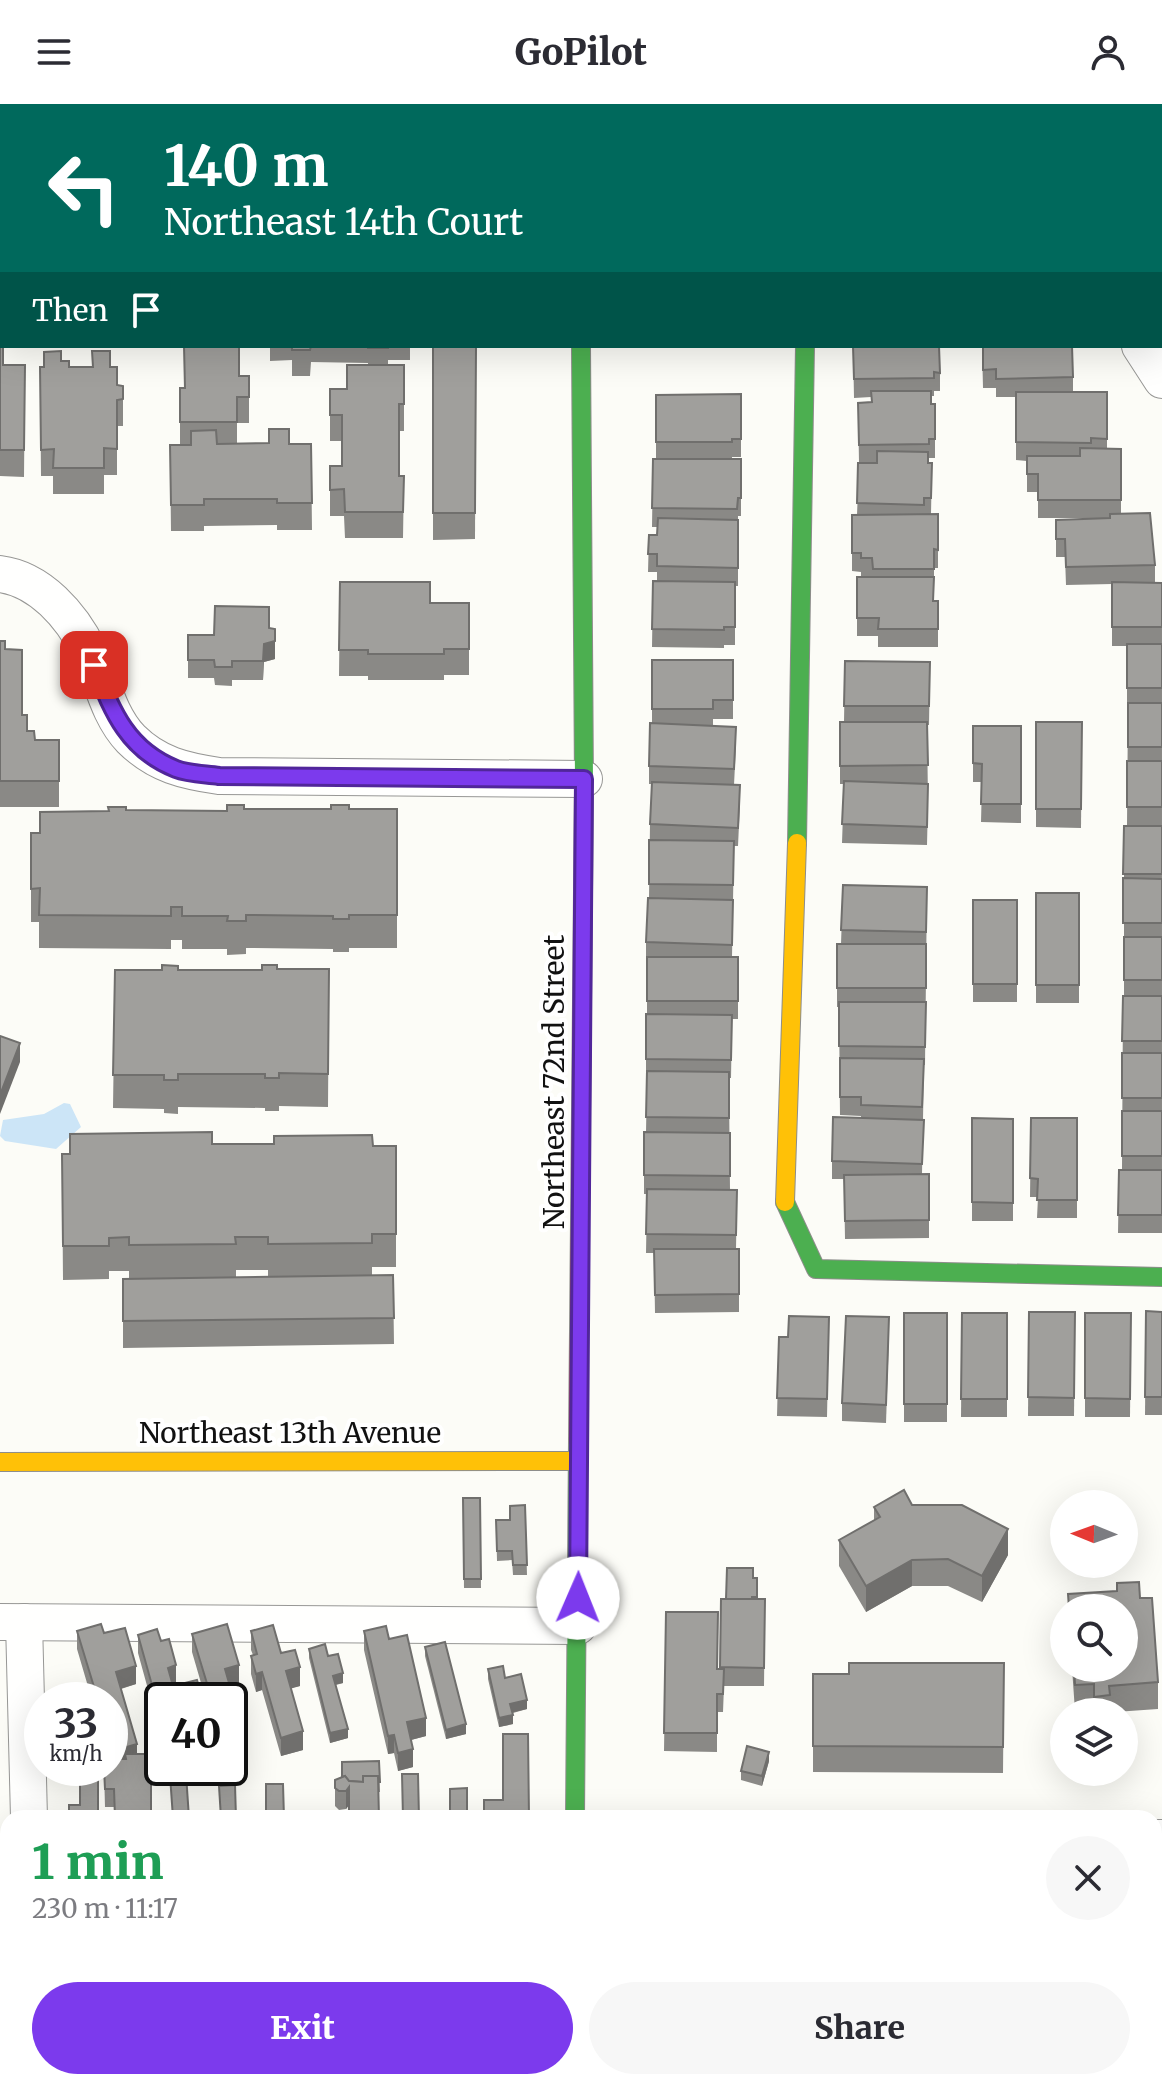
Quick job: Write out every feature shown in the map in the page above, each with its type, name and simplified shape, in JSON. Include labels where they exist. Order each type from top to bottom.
[{"type":"street","name":"Northeast 72nd Street","points":[[575,1810],[584,779],[581,348]]},
{"type":"street","points":[[805,348],[797,869],[785,1202],[816,1269],[1162,1277]]},
{"type":"street","points":[[1141,348],[1162,380]]},
{"type":"street","points":[[0,574],[17,576],[57,605],[88,649],[110,707],[131,739],[178,770],[219,776],[584,779]]},
{"type":"street","name":"Northeast 13th Avenue","points":[[0,1462],[579,1461]]},
{"type":"street","points":[[28,1810],[12,1622],[578,1626]]},
{"type":"water","points":[[64,1103],[70,1104],[81,1127],[56,1149],[5,1141],[0,1136],[3,1120],[44,1114]]},
{"type":"building","points":[[0,348],[3,348],[3,365],[25,365],[24,450],[0,450]]},
{"type":"building","points":[[184,348],[239,348],[239,376],[249,376],[249,397],[237,397],[237,422],[180,422],[180,388],[185,388]]},
{"type":"building","points":[[433,348],[476,348],[475,513],[433,513]]},
{"type":"building","points":[[853,348],[939,348],[940,373],[934,372],[934,378],[854,379]]},
{"type":"building","points":[[983,348],[1072,348],[1073,377],[996,379],[996,369],[983,370]]},
{"type":"building","points":[[61,351],[61,361],[69,361],[69,367],[93,367],[92,351],[110,351],[110,367],[117,367],[117,385],[123,386],[123,399],[117,400],[117,449],[104,448],[104,468],[53,468],[54,449],[41,450],[40,367],[44,367],[44,352]]},
{"type":"building","points":[[347,365],[404,365],[404,404],[399,404],[399,476],[404,476],[403,512],[345,512],[344,489],[330,490],[330,466],[342,466],[342,415],[330,415],[330,389],[347,389]]},
{"type":"building","points":[[871,391],[931,391],[931,404],[935,404],[935,439],[929,439],[929,444],[859,445],[858,403],[872,402]]},
{"type":"building","points":[[1016,392],[1107,392],[1107,439],[1091,438],[1091,443],[1016,442]]},
{"type":"building","points":[[741,394],[741,439],[732,439],[732,442],[656,442],[656,395]]},
{"type":"building","points":[[269,429],[289,429],[289,444],[311,444],[312,503],[277,503],[277,499],[204,499],[204,505],[171,505],[170,445],[191,445],[191,431],[216,430],[217,444],[269,443]]},
{"type":"building","points":[[1080,448],[1121,449],[1121,500],[1038,500],[1038,474],[1027,474],[1027,456],[1080,456]]},
{"type":"building","points":[[877,451],[928,452],[928,463],[932,463],[931,498],[924,498],[924,505],[857,503],[858,463],[877,463]]},
{"type":"building","points":[[653,459],[741,459],[741,498],[738,498],[737,509],[652,508]]},
{"type":"building","points":[[1150,513],[1155,565],[1066,567],[1065,539],[1056,539],[1056,520]]},
{"type":"building","points":[[938,514],[938,550],[934,549],[934,569],[873,569],[872,558],[861,558],[861,553],[852,553],[852,515]]},
{"type":"building","points":[[658,518],[738,520],[738,568],[657,566],[657,554],[648,554],[649,535],[657,535]]},
{"type":"building","points":[[857,577],[934,577],[933,601],[938,601],[938,629],[878,629],[879,618],[857,618]]},
{"type":"building","points":[[653,581],[735,582],[735,627],[724,627],[724,630],[652,629]]},
{"type":"building","points":[[340,582],[430,582],[430,603],[469,603],[469,649],[444,649],[444,654],[368,654],[368,650],[339,650]]},
{"type":"building","points":[[1112,582],[1162,583],[1162,627],[1112,627]]},
{"type":"building","points":[[215,606],[269,607],[269,628],[275,629],[275,641],[264,644],[263,661],[232,661],[232,667],[215,667],[214,660],[188,660],[188,635],[214,635]]},
{"type":"building","points":[[0,641],[5,641],[5,649],[22,650],[22,715],[27,715],[27,731],[34,731],[35,740],[59,740],[59,781],[0,781]]},
{"type":"building","points":[[1127,644],[1162,644],[1162,688],[1127,688]]},
{"type":"building","points":[[652,660],[733,660],[733,700],[713,700],[713,709],[652,709]]},
{"type":"building","points":[[845,661],[930,662],[929,706],[844,706]]},
{"type":"building","points":[[1128,703],[1162,703],[1162,747],[1128,747]]},
{"type":"building","points":[[840,722],[927,722],[928,765],[840,766]]},
{"type":"building","points":[[1036,722],[1082,722],[1081,809],[1036,809]]},
{"type":"building","points":[[650,723],[736,727],[734,769],[649,766]]},
{"type":"building","points":[[973,726],[1021,726],[1021,804],[981,804],[982,764],[973,763]]},
{"type":"building","points":[[1127,761],[1162,761],[1162,807],[1127,807]]},
{"type":"building","points":[[844,781],[928,784],[927,827],[842,824]]},
{"type":"building","points":[[652,782],[740,785],[738,828],[650,824]]},
{"type":"building","points":[[227,805],[244,805],[244,809],[331,809],[331,805],[349,805],[349,809],[397,809],[397,915],[349,915],[349,919],[333,919],[333,916],[246,915],[246,921],[227,921],[228,916],[182,916],[182,907],[171,907],[171,916],[39,915],[40,888],[31,889],[31,833],[40,833],[40,812],[109,811],[108,807],[227,811]]},
{"type":"building","points":[[1124,826],[1162,826],[1162,874],[1123,874]]},
{"type":"building","points":[[649,840],[734,841],[733,885],[649,884]]},
{"type":"building","points":[[1123,878],[1162,879],[1162,923],[1123,923]]},
{"type":"building","points":[[843,885],[927,887],[926,932],[841,930]]},
{"type":"building","points":[[1036,893],[1079,893],[1079,985],[1036,985]]},
{"type":"building","points":[[648,898],[733,900],[732,945],[646,942]]},
{"type":"building","points":[[973,900],[1017,900],[1017,984],[973,984]]},
{"type":"building","points":[[1124,937],[1162,937],[1162,980],[1124,980]]},
{"type":"building","points":[[837,944],[926,944],[926,988],[837,988]]},
{"type":"building","points":[[647,957],[738,957],[738,1001],[647,1001]]},
{"type":"building","points":[[162,965],[178,966],[178,970],[262,970],[262,965],[277,965],[277,969],[329,969],[328,1074],[279,1073],[279,1078],[265,1078],[265,1074],[178,1074],[178,1080],[164,1080],[164,1075],[113,1075],[115,970],[162,970]]},
{"type":"building","points":[[1123,996],[1162,996],[1162,1041],[1122,1041]]},
{"type":"building","points":[[839,1002],[926,1002],[925,1047],[839,1046]]},
{"type":"building","points":[[646,1014],[732,1015],[731,1060],[646,1059]]},
{"type":"building","points":[[0,1036],[20,1043],[0,1095]]},
{"type":"building","points":[[1122,1053],[1162,1053],[1162,1098],[1122,1098]]},
{"type":"building","points":[[840,1058],[924,1059],[922,1107],[861,1105],[861,1097],[840,1097]]},
{"type":"building","points":[[647,1071],[729,1072],[729,1118],[646,1117]]},
{"type":"building","points":[[1122,1111],[1162,1111],[1162,1156],[1122,1156]]},
{"type":"building","points":[[833,1117],[924,1120],[922,1164],[832,1161]]},
{"type":"building","points":[[972,1118],[1013,1119],[1013,1203],[972,1202]]},
{"type":"building","points":[[1031,1118],[1077,1118],[1077,1200],[1037,1200],[1038,1179],[1030,1178]]},
{"type":"building","points":[[212,1132],[212,1144],[274,1144],[274,1136],[372,1135],[373,1146],[396,1146],[396,1234],[372,1234],[372,1243],[268,1244],[268,1237],[235,1237],[236,1244],[129,1245],[129,1237],[109,1238],[109,1246],[63,1246],[62,1154],[70,1154],[70,1134]]},
{"type":"building","points":[[644,1132],[730,1133],[730,1176],[644,1175]]},
{"type":"building","points":[[1119,1170],[1162,1170],[1162,1215],[1118,1215]]},
{"type":"building","points":[[929,1174],[929,1220],[845,1221],[844,1175]]},
{"type":"building","points":[[647,1189],[737,1190],[736,1235],[646,1234]]},
{"type":"building","points":[[654,1249],[739,1249],[739,1294],[655,1295]]},
{"type":"building","points":[[393,1275],[394,1318],[123,1321],[123,1279]]},
{"type":"building","points":[[1146,1311],[1162,1312],[1162,1397],[1145,1397]]},
{"type":"building","points":[[1029,1312],[1075,1312],[1074,1398],[1028,1397]]},
{"type":"building","points":[[904,1313],[947,1313],[947,1404],[904,1404]]},
{"type":"building","points":[[962,1313],[1007,1313],[1007,1399],[961,1399]]},
{"type":"building","points":[[1085,1313],[1131,1313],[1130,1399],[1085,1398]]},
{"type":"building","points":[[789,1316],[829,1317],[827,1399],[777,1398],[779,1337],[788,1337]]},
{"type":"building","points":[[846,1316],[889,1317],[886,1405],[842,1403]]},
{"type":"building","points":[[904,1490],[912,1505],[962,1505],[1008,1529],[982,1576],[948,1559],[912,1560],[866,1586],[839,1540],[880,1517],[874,1507]]},
{"type":"building","points":[[463,1498],[480,1498],[481,1579],[464,1579]]},
{"type":"building","points":[[525,1505],[527,1565],[513,1565],[512,1551],[497,1551],[496,1520],[510,1520],[510,1506]]},
{"type":"building","points":[[727,1568],[753,1568],[753,1578],[757,1578],[757,1597],[726,1599]]},
{"type":"building","points":[[1139,1582],[1140,1598],[1152,1598],[1158,1682],[1109,1686],[1110,1695],[1094,1697],[1094,1684],[1075,1685],[1075,1682],[1138,1682],[1138,1594],[1068,1594],[1117,1591],[1117,1583]]},
{"type":"building","points":[[721,1599],[765,1599],[764,1668],[720,1667]]},
{"type":"building","points":[[666,1612],[718,1612],[717,1669],[724,1669],[723,1694],[717,1694],[717,1733],[664,1733]]},
{"type":"building","points":[[101,1624],[104,1633],[125,1628],[136,1666],[116,1672],[119,1682],[93,1682],[77,1631]]},
{"type":"building","points":[[227,1624],[239,1665],[225,1669],[229,1682],[207,1682],[192,1634]]},
{"type":"building","points":[[273,1625],[281,1653],[295,1650],[300,1667],[286,1671],[303,1731],[281,1738],[262,1672],[256,1674],[251,1656],[257,1654],[251,1631]]},
{"type":"building","points":[[386,1626],[389,1639],[407,1635],[426,1718],[407,1722],[413,1749],[398,1753],[394,1735],[388,1736],[364,1631]]},
{"type":"building","points":[[157,1629],[161,1641],[169,1639],[176,1665],[168,1668],[172,1682],[151,1682],[138,1635]]},
{"type":"building","points":[[445,1642],[466,1724],[446,1730],[425,1647]]},
{"type":"building","points":[[325,1644],[328,1656],[338,1654],[343,1673],[333,1676],[348,1729],[330,1733],[309,1649]]},
{"type":"building","points":[[849,1663],[1004,1663],[1003,1747],[813,1746],[813,1674],[849,1674]]},
{"type":"building","points":[[503,1666],[505,1678],[521,1674],[527,1700],[510,1704],[513,1715],[499,1718],[488,1669]]},
{"type":"building","points":[[128,1713],[137,1744],[128,1747]]},
{"type":"building","points":[[503,1734],[528,1734],[529,1810],[484,1810],[484,1800],[503,1800]]},
{"type":"building","points":[[747,1746],[769,1752],[762,1776],[741,1771]]},
{"type":"building","points":[[128,1754],[144,1754],[144,1786],[151,1786],[151,1810],[115,1810],[114,1789],[105,1789],[105,1786],[128,1786]]},
{"type":"building","points":[[379,1761],[380,1782],[378,1776],[363,1776],[363,1782],[342,1777],[342,1762]]},
{"type":"building","points":[[402,1774],[418,1774],[419,1810],[403,1810]]},
{"type":"building","points":[[345,1776],[349,1781],[363,1782],[363,1776],[378,1776],[379,1810],[349,1810],[349,1787],[346,1791],[339,1791],[335,1788],[335,1780]]},
{"type":"building","points":[[266,1784],[283,1784],[284,1810],[266,1810]]},
{"type":"building","points":[[80,1786],[98,1786],[98,1810],[69,1810],[69,1805],[80,1805]]},
{"type":"building","points":[[171,1786],[187,1786],[188,1810],[172,1810]]},
{"type":"building","points":[[219,1786],[235,1786],[236,1810],[220,1810]]},
{"type":"building","points":[[467,1788],[467,1810],[450,1810],[450,1789]]},
{"type":"traffic: fast","points":[[581,348],[584,782]]},
{"type":"traffic: fast","points":[[797,843],[805,348]]},
{"type":"traffic: fast","points":[[785,1202],[816,1269],[1162,1277]]},
{"type":"traffic: fast","points":[[575,1810],[578,1441]]},
{"type":"traffic: slow","points":[[785,1202],[797,843]]},
{"type":"traffic: slow","points":[[0,1462],[579,1461]]},
{"type":"traffic: jam","points":[[578,1441],[584,782]]},
{"type":"route","points":[[94,665],[110,707],[131,739],[178,770],[219,776],[584,779],[578,1598]]}]
